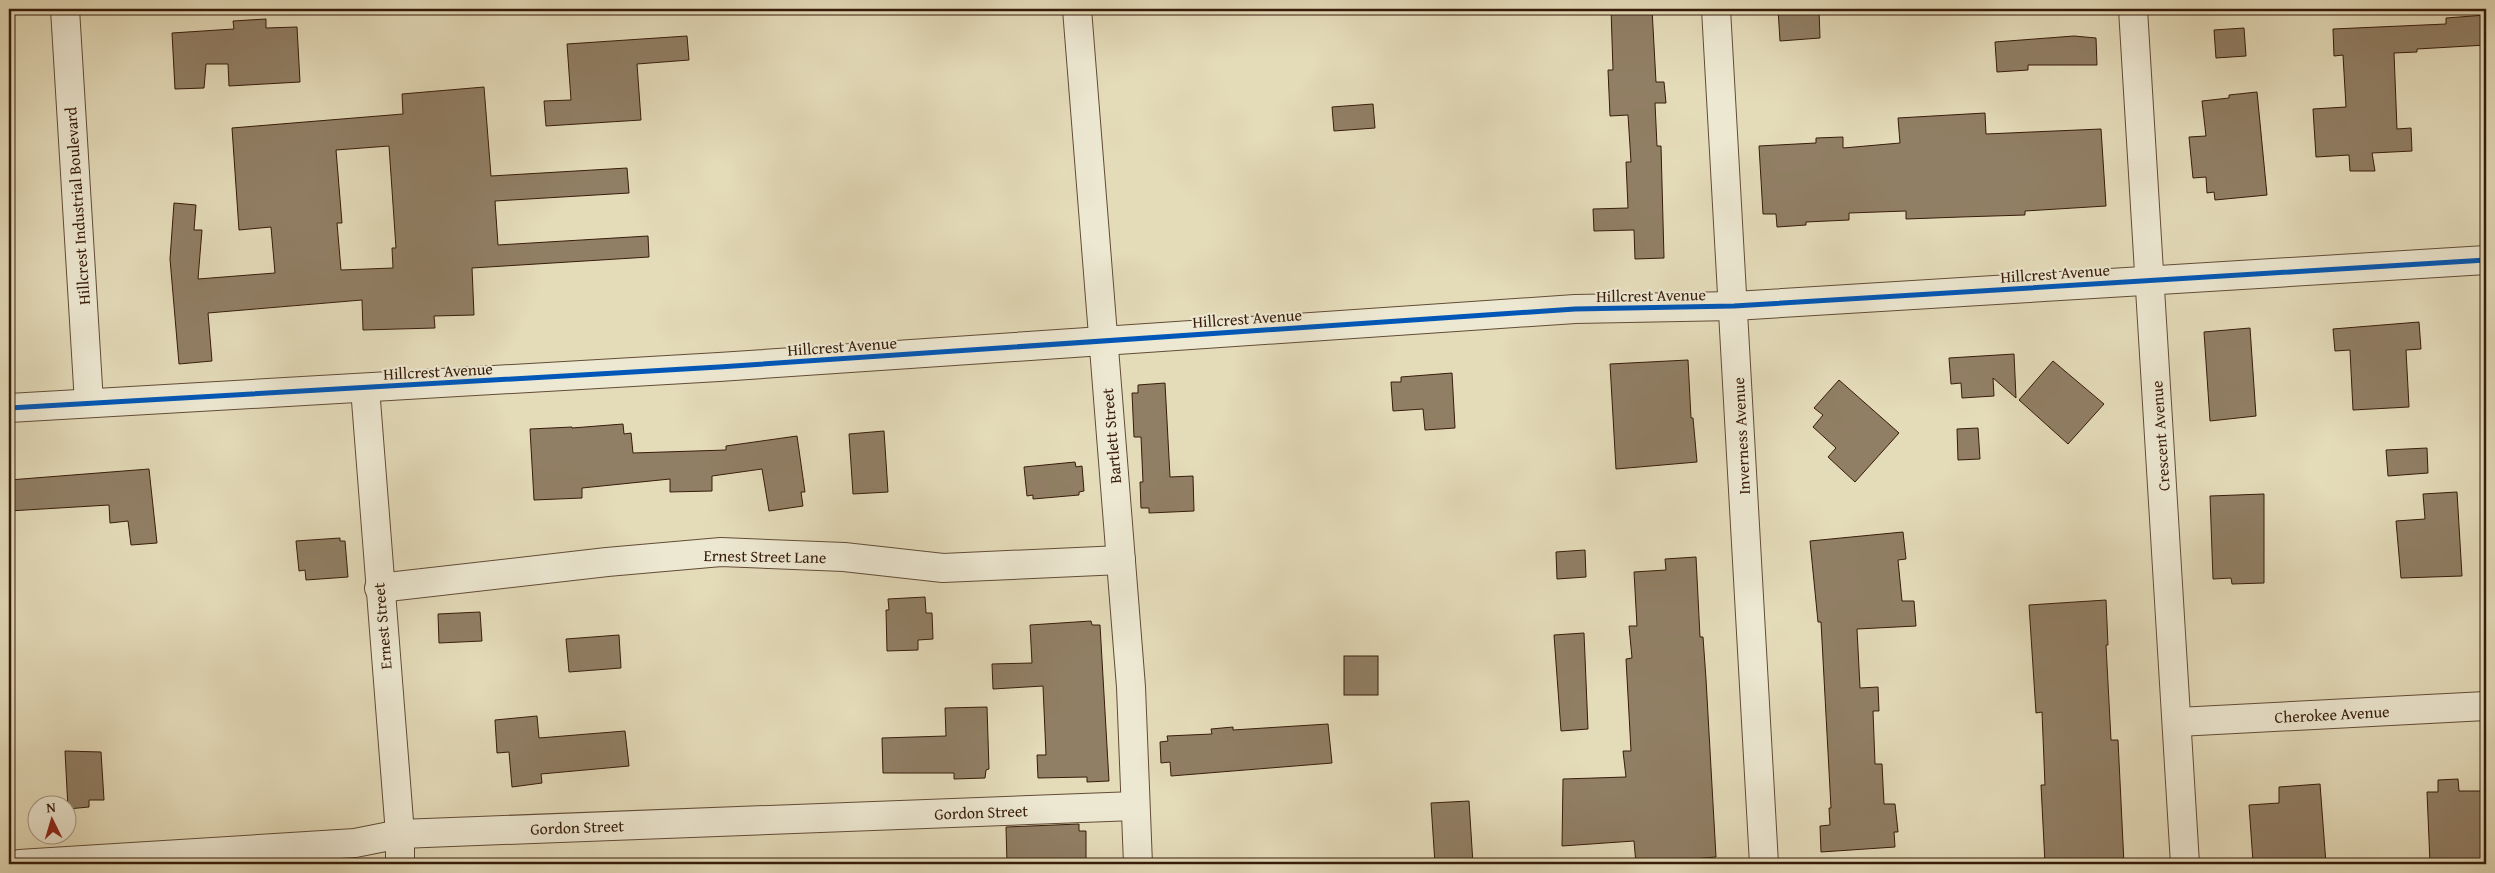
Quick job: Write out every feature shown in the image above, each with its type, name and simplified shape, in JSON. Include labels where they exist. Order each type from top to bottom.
[{"type":"street","name":"Hillcrest Industrial Boulevard","points":[[65,9],[89,403]]},
{"type":"street","name":"Bartlett Street","points":[[1077,9],[1131,687],[1138,864]]},
{"type":"street","name":"Inverness Avenue","points":[[1716,9],[1764,864]]},
{"type":"street","name":"Crescent Avenue","points":[[2133,9],[2178,722],[2185,864]]},
{"type":"street","name":"Hillcrest Avenue","points":[[9,408],[729,367],[1575,309],[1734,306],[2486,260]]},
{"type":"street","name":"Ernest Street","points":[[365,388],[379,588],[400,834],[400,864]]},
{"type":"street","name":"Ernest Street Lane","points":[[379,588],[607,562],[721,552],[852,558],[943,568],[1121,560]]},
{"type":"street","name":"Cherokee Avenue","points":[[2178,722],[2486,706]]},
{"type":"street","name":"Gordon Street","points":[[19,864],[355,843],[400,834],[1135,806]]},
{"type":"building","points":[[1611,9],[1652,9],[1656,82],[1664,82],[1666,103],[1655,103],[1657,146],[1661,146],[1664,258],[1635,259],[1634,230],[1594,231],[1593,209],[1628,208],[1626,162],[1631,162],[1628,115],[1610,116],[1608,70],[1613,70]]},
{"type":"building","points":[[1778,9],[1819,9],[1820,38],[1780,41]]},
{"type":"building","points":[[2486,15],[2486,45],[2417,49],[2417,52],[2394,53],[2397,129],[2411,128],[2412,151],[2372,153],[2375,171],[2350,171],[2349,155],[2316,157],[2313,109],[2346,107],[2343,55],[2334,56],[2333,29],[2446,24],[2446,18]]},
{"type":"building","points":[[266,19],[266,28],[297,27],[300,82],[229,86],[228,64],[206,64],[204,88],[175,89],[172,33],[234,29],[233,21]]},
{"type":"building","points":[[2244,28],[2246,56],[2216,58],[2214,30]]},
{"type":"building","points":[[687,36],[689,60],[637,64],[641,120],[546,126],[544,101],[571,100],[567,44]]},
{"type":"building","points":[[2074,36],[2096,38],[2097,65],[2028,65],[2028,70],[1997,72],[1995,42]]},
{"type":"building","points":[[484,87],[491,176],[627,168],[629,193],[495,201],[498,245],[648,236],[649,257],[472,268],[474,315],[434,316],[435,328],[363,330],[362,300],[208,313],[212,361],[179,364],[170,259],[174,203],[196,205],[194,230],[202,230],[198,279],[275,273],[271,227],[239,230],[232,128],[403,114],[402,94]],"holes":[[[389,146],[396,248],[392,248],[393,268],[341,270],[337,223],[342,223],[336,150]]]},
{"type":"building","points":[[2257,92],[2267,195],[2215,200],[2214,192],[2207,193],[2206,177],[2193,178],[2189,137],[2206,136],[2202,101],[2229,98],[2229,95]]},
{"type":"building","points":[[1373,104],[1375,128],[1334,131],[1332,107]]},
{"type":"building","points":[[1985,113],[1986,134],[2101,129],[2106,206],[2025,211],[2025,215],[1906,219],[1906,211],[1849,213],[1849,220],[1806,222],[1806,225],[1777,227],[1776,214],[1763,214],[1759,146],[1816,143],[1816,138],[1843,137],[1843,148],[1900,143],[1898,118]]},
{"type":"building","points":[[2419,322],[2421,349],[2406,350],[2409,407],[2353,410],[2350,350],[2335,351],[2333,329]]},
{"type":"building","points":[[2250,328],[2256,416],[2210,421],[2204,332]]},
{"type":"building","points":[[2014,354],[2016,398],[1993,378],[1994,396],[1962,398],[1961,383],[1951,384],[1949,358]]},
{"type":"building","points":[[1688,360],[1691,418],[1693,418],[1697,462],[1616,469],[1610,364]]},
{"type":"building","points":[[2053,361],[2104,404],[2068,444],[2019,400]]},
{"type":"building","points":[[1452,373],[1455,428],[1425,430],[1423,409],[1393,411],[1391,382],[1401,382],[1401,377]]},
{"type":"building","points":[[1839,380],[1899,433],[1855,482],[1828,457],[1836,448],[1813,427],[1823,415],[1814,408]]},
{"type":"building","points":[[1165,383],[1170,477],[1193,476],[1194,511],[1149,513],[1149,508],[1141,508],[1140,482],[1143,482],[1141,437],[1134,437],[1132,393],[1138,393],[1138,385]]},
{"type":"building","points":[[623,424],[624,434],[631,433],[633,453],[726,450],[726,446],[797,436],[805,492],[801,492],[803,506],[769,511],[762,469],[712,476],[712,491],[670,492],[670,479],[582,488],[582,498],[534,500],[530,429]]},
{"type":"building","points":[[1978,428],[1980,459],[1958,460],[1957,429]]},
{"type":"building","points":[[884,431],[888,492],[853,494],[849,434]]},
{"type":"building","points":[[2427,448],[2428,473],[2388,476],[2386,450]]},
{"type":"building","points":[[1075,462],[1076,467],[1082,466],[1084,491],[1079,492],[1079,495],[1033,499],[1033,495],[1027,496],[1024,467]]},
{"type":"building","points":[[149,469],[157,543],[131,545],[128,521],[110,523],[109,505],[9,511],[9,480]]},
{"type":"building","points":[[2457,492],[2462,576],[2401,578],[2396,521],[2425,519],[2423,494]]},
{"type":"building","points":[[2264,494],[2264,583],[2232,584],[2231,578],[2213,579],[2210,496]]},
{"type":"building","points":[[1903,532],[1906,559],[1898,560],[1902,601],[1914,601],[1916,626],[1857,629],[1860,688],[1878,687],[1879,711],[1873,711],[1875,764],[1882,764],[1884,804],[1895,804],[1898,832],[1894,832],[1895,847],[1821,852],[1820,826],[1830,825],[1829,808],[1831,808],[1821,622],[1818,622],[1810,541]]},
{"type":"building","points":[[340,538],[340,541],[345,541],[348,577],[306,580],[305,570],[299,571],[296,541]]},
{"type":"building","points":[[1585,550],[1586,577],[1557,579],[1556,552]]},
{"type":"building","points":[[1696,557],[1700,637],[1703,637],[1706,679],[1716,857],[1636,864],[1634,841],[1562,846],[1563,779],[1626,777],[1623,751],[1631,751],[1626,659],[1632,658],[1629,626],[1637,626],[1634,572],[1666,570],[1665,559]]},
{"type":"building","points":[[925,597],[926,613],[932,613],[933,639],[918,640],[918,650],[887,651],[886,610],[889,610],[888,599]]},
{"type":"building","points":[[2106,600],[2108,645],[2106,645],[2111,740],[2118,740],[2124,864],[2045,864],[2041,785],[2045,785],[2042,712],[2036,713],[2029,605]]},
{"type":"building","points":[[480,612],[482,641],[439,643],[438,614]]},
{"type":"building","points":[[1091,621],[1092,625],[1100,625],[1109,781],[1087,782],[1087,777],[1038,778],[1037,755],[1046,755],[1043,686],[993,689],[992,664],[1032,663],[1030,625]]},
{"type":"building","points":[[1584,633],[1588,729],[1561,731],[1554,635]]},
{"type":"building","points":[[619,635],[621,668],[569,672],[566,639]]},
{"type":"building","points":[[1344,656],[1378,656],[1378,695],[1344,695]]},
{"type":"building","points":[[987,707],[989,769],[986,770],[985,778],[954,779],[954,773],[883,773],[882,738],[946,736],[945,708]]},
{"type":"building","points":[[537,716],[539,738],[625,731],[629,766],[541,774],[542,783],[512,787],[509,752],[497,753],[495,720]]},
{"type":"building","points":[[1328,724],[1332,763],[1171,776],[1170,762],[1161,763],[1160,742],[1168,741],[1167,736],[1212,734],[1211,729],[1233,727],[1233,730]]},
{"type":"building","points":[[65,751],[101,752],[104,800],[89,800],[89,807],[78,808],[78,796],[67,796]]},
{"type":"building","points":[[2458,779],[2459,791],[2486,791],[2486,860],[2430,863],[2427,792],[2438,792],[2438,780]]},
{"type":"building","points":[[2320,784],[2326,864],[2265,864],[2264,861],[2253,862],[2249,805],[2279,803],[2279,787]]},
{"type":"building","points":[[1469,801],[1473,864],[1435,864],[1431,803]]},
{"type":"building","points":[[1079,824],[1079,831],[1086,831],[1086,862],[1080,862],[1080,864],[1007,864],[1006,827]]},
{"type":"cycle path","points":[[9,408],[719,367],[1575,309],[1734,306],[2486,260]]}]
